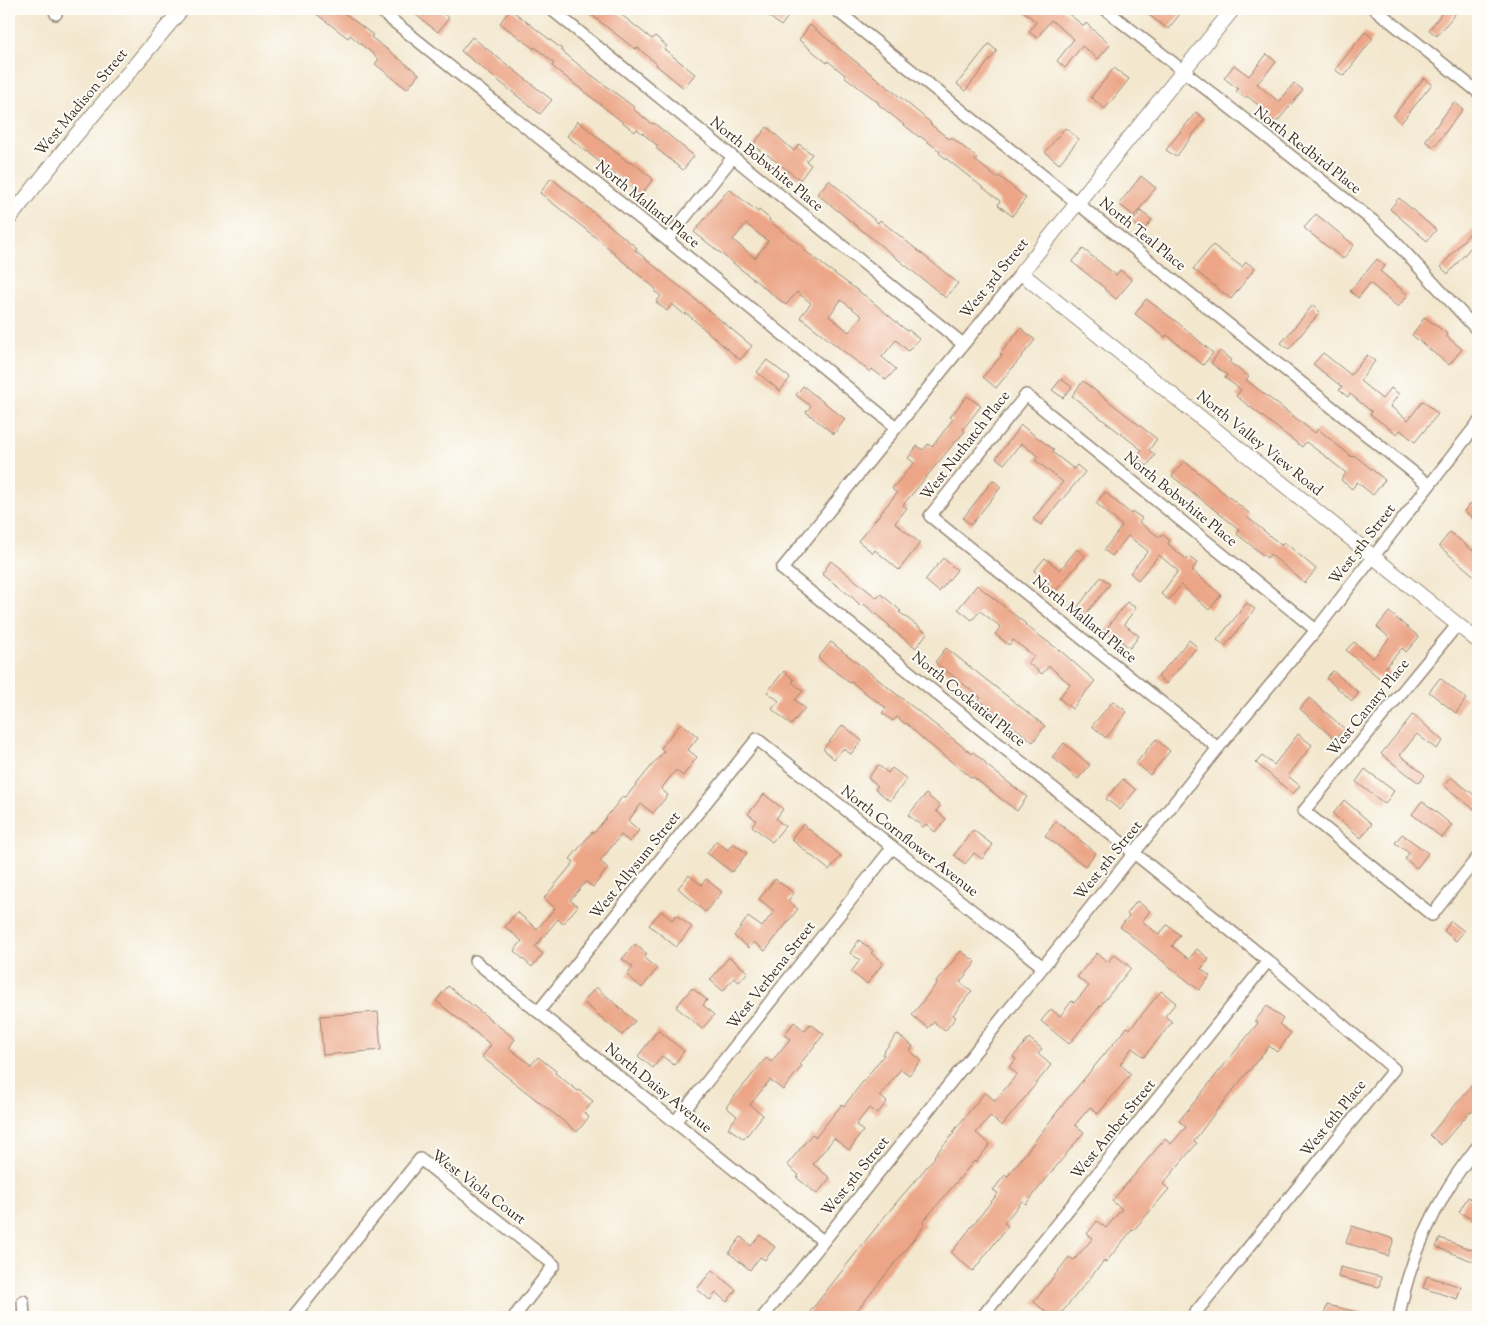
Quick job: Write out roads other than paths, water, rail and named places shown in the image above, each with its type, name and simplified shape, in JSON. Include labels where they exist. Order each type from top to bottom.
[{"type":"street","name":"West Madison Street","points":[[9,218],[182,9]]},
{"type":"street","name":"North Mallard Place","points":[[378,9],[667,240],[896,427]]},
{"type":"street","name":"North Bobwhite Place","points":[[551,9],[963,344]]},
{"type":"street","name":"North Teal Place","points":[[836,9],[1429,485]]},
{"type":"street","name":"North Redbird Place","points":[[1105,9],[1389,235],[1478,331]]},
{"type":"street","name":"West 3rd Street","points":[[782,570],[1233,9]]},
{"type":"street","points":[[1375,9],[1478,92]]},
{"type":"street","points":[[667,240],[733,157]]},
{"type":"street","name":"North Valley View Road","points":[[1020,272],[1478,640]]},
{"type":"street","name":"North Bobwhite Place","points":[[1026,394],[1316,630]]},
{"type":"street","name":"West Nuthatch Place","points":[[930,516],[1026,394]]},
{"type":"street","name":"West 5th Street","points":[[762,1317],[1135,854],[1218,748],[1316,630],[1478,423]]},
{"type":"street","name":"North Mallard Place","points":[[930,516],[1218,748]]},
{"type":"street","name":"North Cockatiel Place","points":[[782,570],[1268,961]]},
{"type":"street","name":"West Canary Place","points":[[1458,624],[1304,811],[1432,915],[1478,857]]},
{"type":"street","name":"North Cornflower Avenue","points":[[757,739],[1044,967]]},
{"type":"street","name":"West Allysum Street","points":[[538,1012],[757,739]]},
{"type":"street","name":"West Verbena Street","points":[[675,1122],[892,848]]},
{"type":"street","name":"North Daisy Avenue","points":[[475,961],[823,1241]]},
{"type":"street","name":"West Amber Street","points":[[982,1317],[1268,961]]},
{"type":"street","name":"West 6th Place","points":[[1192,1317],[1394,1069],[1268,961]]},
{"type":"street","points":[[1399,1317],[1408,1280],[1428,1225],[1447,1190],[1478,1146]]},
{"type":"street","name":"West Viola Court","points":[[294,1317],[420,1159],[554,1265],[514,1317]]},
{"type":"street","points":[[23,1301],[24,1317]]}]
